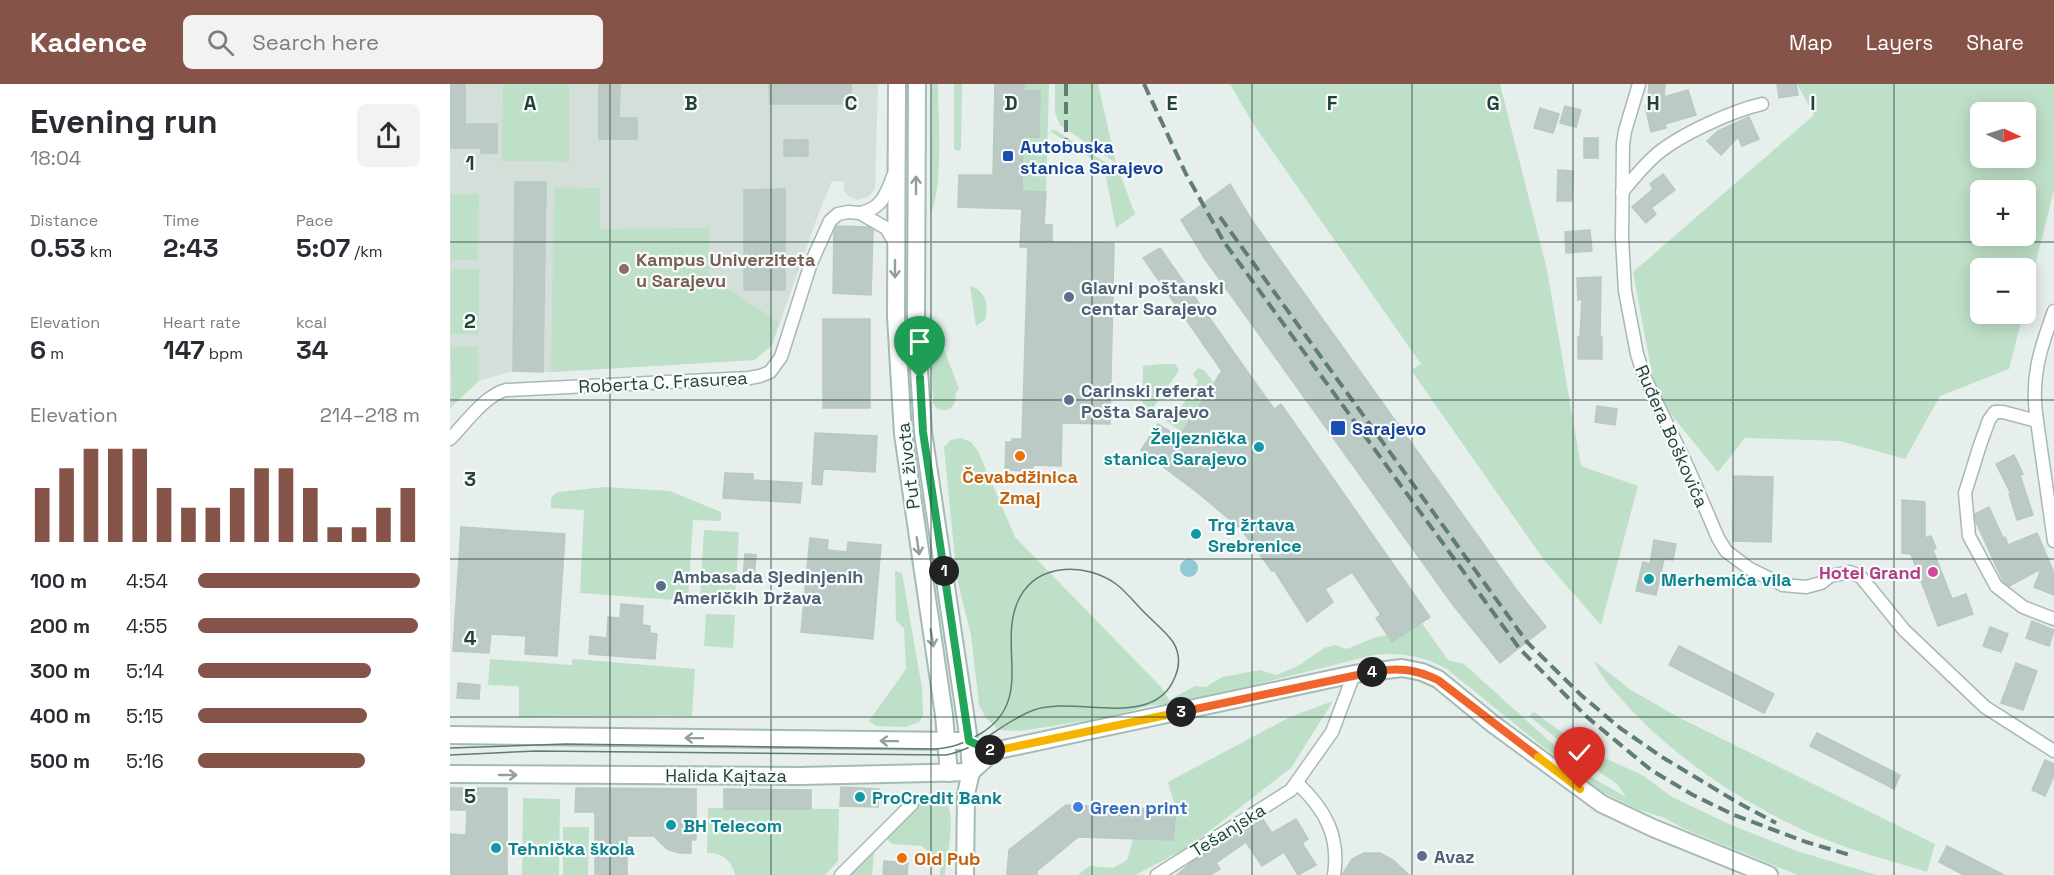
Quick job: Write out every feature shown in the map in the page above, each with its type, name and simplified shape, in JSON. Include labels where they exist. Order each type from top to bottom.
[{"type":"main road","name":"Put života","points":[[897,84],[896,317],[903,434],[948,741],[949,773]]},
{"type":"main road","name":"Put života","points":[[917,84],[916,323],[923,432],[969,741],[971,772],[966,794],[965,875]]},
{"type":"main road","points":[[971,772],[994,751],[1354,674],[1402,668],[1422,672],[1438,680],[1602,804],[1769,875]]},
{"type":"main road","name":"Halida Kajtaza","points":[[450,735],[969,741],[994,751]]},
{"type":"main road","name":"Halida Kajtaza","points":[[450,774],[801,776],[971,772]]},
{"type":"main road","points":[[949,773],[966,794]]},
{"type":"street","name":"Ruđera Boškovića","points":[[1639,84],[1623,137],[1622,238],[1625,291],[1637,354],[1644,376],[1726,551],[1750,569],[1783,585],[1806,587],[1821,583],[1830,576],[1850,572],[1861,577],[1904,630],[1985,706],[2054,751]]},
{"type":"street","points":[[1622,192],[1648,162],[1672,143],[1739,110],[1762,104]]},
{"type":"street","name":"Roberta C. Frasurea","points":[[450,439],[486,402],[499,392],[506,390],[749,378],[770,372],[781,357],[811,263],[830,221],[838,214],[871,210],[884,198],[897,168]]},
{"type":"street","points":[[860,213],[869,216],[886,228],[895,243]]},
{"type":"street","points":[[2054,310],[2042,341],[2036,366],[2034,390],[2054,541]]},
{"type":"street","points":[[2037,421],[1995,412],[1986,428],[1965,493],[1966,514],[1969,536],[1996,586],[2023,607],[2054,619]]},
{"type":"street","name":"Tešanjska","points":[[1157,875],[1291,790],[1332,732],[1354,674]]},
{"type":"street","points":[[1297,783],[1309,795],[1332,830],[1335,851],[1334,875]]},
{"type":"street","points":[[841,875],[912,804]]},
{"type":"shaded area","name":"Kampus Univerziteta u Sarajevu","points":[[450,84],[878,84],[875,189],[868,197],[857,200],[848,196],[844,191],[844,182],[832,181],[772,345],[754,360],[551,372],[513,371],[479,381],[467,390],[450,409]]},
{"type":"green space","points":[[503,84],[569,84],[569,162],[502,161]]},
{"type":"green space","points":[[931,84],[938,84],[939,171],[930,215]]},
{"type":"green space","points":[[954,84],[962,84],[961,148],[959,151],[954,149]]},
{"type":"green space","points":[[1024,84],[1049,84],[1046,192],[1022,191]]},
{"type":"green space","points":[[1055,84],[1098,84],[1116,163],[1060,125],[1055,113]]},
{"type":"green space","points":[[1230,84],[1500,84],[1547,270],[1581,466],[1638,486],[1601,625],[1544,560],[1411,370],[1421,364],[1252,122]]},
{"type":"green space","points":[[1797,84],[2054,84],[2054,190],[2036,261],[2036,258],[1970,258],[1970,324],[2020,324],[2009,369],[1940,396],[1905,459],[1840,441],[1745,438],[1718,472],[1656,396],[1633,272],[1814,115]]},
{"type":"green space","points":[[1055,130],[1117,170],[1135,214],[1116,228],[1104,167],[1050,131]]},
{"type":"green space","points":[[554,187],[600,188],[600,229],[709,228],[710,277],[779,322],[772,345],[754,360],[551,372]]},
{"type":"green space","points":[[451,194],[479,194],[478,260],[451,260]]},
{"type":"green space","points":[[451,269],[479,269],[479,334],[451,334]]},
{"type":"green space","points":[[970,286],[983,295],[987,309],[985,320],[976,326]]},
{"type":"green space","points":[[930,312],[959,389],[956,392],[954,404],[947,410],[938,409],[933,404]]},
{"type":"green space","points":[[478,346],[479,381],[452,406],[451,347]]},
{"type":"green space","points":[[1175,364],[1179,370],[1149,414],[1142,414],[1143,366]]},
{"type":"green space","points":[[1198,368],[1204,370],[1214,383],[1182,432],[1162,418],[1165,415],[1173,419],[1198,382],[1193,374]]},
{"type":"green space","points":[[961,438],[971,442],[978,451],[1015,537],[1162,688],[1169,700],[1195,686],[1206,687],[1222,677],[1260,670],[1276,675],[1298,666],[1324,648],[1335,645],[1347,649],[1387,635],[1392,642],[1421,622],[1448,660],[1464,664],[1577,766],[1626,797],[1617,784],[1588,764],[1529,716],[1534,712],[1583,748],[1644,776],[1672,797],[1731,825],[1797,851],[1877,875],[1798,875],[1689,831],[1662,817],[1636,809],[1593,787],[1448,670],[1430,661],[1412,656],[1374,655],[1178,704],[1151,705],[1109,717],[1021,731],[999,730],[986,718],[979,705],[971,635],[957,579],[944,447],[951,440]]},
{"type":"green space","points":[[605,487],[670,491],[721,512],[721,521],[693,520],[688,601],[580,593],[584,510],[551,508],[551,498],[557,492]]},
{"type":"green space","points":[[704,530],[739,532],[735,602],[700,600]]},
{"type":"green space","points":[[895,571],[902,573],[922,688],[923,715],[919,722],[906,727],[876,726],[869,721],[906,669],[904,628],[896,621]]},
{"type":"green space","points":[[706,614],[735,615],[733,648],[704,646]]},
{"type":"green space","points":[[490,659],[572,665],[574,659],[695,669],[692,716],[519,717],[519,686],[488,685]]},
{"type":"green space","points":[[1594,661],[1631,690],[1678,717],[1935,844],[1927,872],[1822,838],[1746,800],[1697,768],[1653,731],[1612,688]]},
{"type":"green space","points":[[1333,701],[1291,768],[1189,847],[1135,875],[1078,875],[1089,866],[1113,868],[1127,860],[1133,839],[1176,810],[1168,782],[1290,717]]},
{"type":"green space","points":[[937,793],[944,798],[951,818],[945,875],[940,875],[941,862],[929,858],[922,846],[892,844],[885,837],[926,798]]},
{"type":"green space","points":[[523,798],[560,799],[559,875],[522,875]]},
{"type":"green space","points":[[708,808],[839,809],[838,861],[825,875],[735,875],[726,858],[707,853]]},
{"type":"green space","points":[[563,827],[589,827],[588,875],[563,875]]},
{"type":"green space","points":[[870,851],[874,853],[872,875],[844,875]]},
{"type":"water","points":[[1189,559],[1197,564],[1198,568],[1193,576],[1189,577],[1181,572],[1180,568],[1185,560]]},
{"type":"building","points":[[450,84],[465,84],[465,124],[497,124],[497,153],[481,153],[481,148],[450,148]]},
{"type":"building","points":[[599,84],[620,84],[619,118],[637,118],[637,139],[599,139]]},
{"type":"building","points":[[769,84],[851,84],[851,104],[770,104]]},
{"type":"building","name":"Glavni poštanski centar Sarajevo","points":[[995,84],[1024,84],[1024,91],[1040,91],[1039,137],[1023,137],[1022,191],[1046,192],[1044,225],[1052,225],[1052,242],[1114,243],[1110,424],[1062,423],[1061,466],[1033,465],[1033,471],[1005,470],[1006,442],[1012,442],[1012,439],[1022,439],[1028,247],[1020,247],[1022,209],[958,207],[959,175],[993,175]]},
{"type":"building","points":[[1649,84],[1665,84],[1664,97],[1688,90],[1696,115],[1665,124],[1666,128],[1651,132],[1645,106],[1648,106]]},
{"type":"building","points":[[1777,84],[1796,84],[1798,95],[1779,98]]},
{"type":"building","points":[[1565,106],[1581,110],[1576,127],[1560,123]]},
{"type":"building","points":[[1540,108],[1559,114],[1553,133],[1534,128]]},
{"type":"building","points":[[1749,117],[1759,139],[1742,146],[1738,137],[1721,155],[1707,141],[1718,131]]},
{"type":"building","points":[[1584,138],[1598,138],[1598,158],[1584,158]]},
{"type":"building","points":[[784,140],[808,140],[808,156],[784,156]]},
{"type":"building","points":[[1558,170],[1573,171],[1572,201],[1557,201]]},
{"type":"building","points":[[1663,174],[1675,190],[1651,208],[1656,214],[1646,223],[1632,207],[1653,189],[1650,184]]},
{"type":"building","points":[[515,182],[546,182],[543,372],[513,371]]},
{"type":"building","points":[[1230,184],[1251,219],[1518,592],[1546,627],[1500,663],[1453,605],[1205,259],[1181,220]]},
{"type":"building","points":[[785,189],[785,290],[744,290],[744,190]]},
{"type":"building","points":[[837,226],[868,227],[873,230],[871,295],[833,293],[834,231]]},
{"type":"building","points":[[1590,230],[1592,251],[1566,253],[1565,232]]},
{"type":"building","name":"Željeznička stanica Sarajevo","points":[[1160,248],[1274,409],[1281,404],[1430,617],[1392,642],[1376,618],[1381,615],[1352,572],[1325,589],[1333,602],[1307,622],[1274,570],[1272,571],[1241,529],[1141,450],[1158,424],[1179,437],[1222,371],[1143,258]]},
{"type":"building","points":[[1601,277],[1602,359],[1578,359],[1582,299],[1578,300],[1577,278]]},
{"type":"building","points":[[823,319],[870,319],[870,408],[823,408]]},
{"type":"building","points":[[1597,406],[1617,409],[1615,425],[1595,422]]},
{"type":"building","points":[[815,433],[877,436],[875,472],[823,469],[822,485],[812,484]]},
{"type":"building","points":[[2014,455],[2023,474],[2020,475],[2033,515],[2017,520],[2009,494],[2011,494],[1996,464]]},
{"type":"building","points":[[725,473],[753,474],[753,480],[802,483],[800,503],[723,498]]},
{"type":"building","points":[[1734,476],[1773,477],[1771,542],[1733,541]]},
{"type":"building","points":[[1902,500],[1925,502],[1925,538],[1931,536],[1936,548],[1933,550],[1952,599],[1966,594],[1973,614],[1938,626],[1911,554],[1902,553]]},
{"type":"building","points":[[1989,507],[2008,545],[2037,533],[2054,573],[2054,595],[2034,587],[2041,569],[2009,586],[2003,581],[1976,522],[1975,514]]},
{"type":"building","points":[[461,527],[565,534],[557,656],[525,654],[526,636],[491,634],[489,653],[453,651]]},
{"type":"building","points":[[810,538],[828,540],[827,550],[847,552],[848,542],[881,545],[873,639],[801,632]]},
{"type":"building","points":[[1654,540],[1676,544],[1673,560],[1664,559],[1656,595],[1636,591],[1643,562],[1650,564]]},
{"type":"building","points":[[745,554],[756,555],[754,579],[743,578]]},
{"type":"building","points":[[621,604],[643,606],[642,625],[650,626],[650,633],[657,634],[655,659],[589,654],[590,636],[607,638],[608,617],[620,618]]},
{"type":"building","points":[[2032,621],[2054,630],[2049,646],[2026,638]]},
{"type":"building","points":[[1990,627],[2008,634],[2001,652],[1983,646]]},
{"type":"building","points":[[1679,646],[1774,694],[1764,713],[1669,665]]},
{"type":"building","points":[[2016,663],[2037,671],[2023,710],[2001,703]]},
{"type":"building","points":[[458,683],[480,685],[479,699],[457,698]]},
{"type":"building","points":[[1817,733],[1900,775],[1894,789],[1810,746]]},
{"type":"building","points":[[2045,760],[2054,764],[2054,775],[2045,796],[2032,790]]},
{"type":"building","name":"ProCredit Bank","points":[[841,787],[879,789],[878,807],[840,806]]},
{"type":"building","name":"Tehnička škola","points":[[450,788],[507,788],[507,875],[450,875],[450,834],[466,835],[467,810],[450,810]]},
{"type":"building","name":"BH Telecom","points":[[576,788],[696,789],[696,840],[691,840],[691,853],[679,853],[667,849],[654,836],[627,836],[627,875],[595,875],[595,812],[575,812]]},
{"type":"building","points":[[724,789],[811,790],[811,809],[724,809]]},
{"type":"building","points":[[1066,805],[1176,810],[1173,840],[1078,837],[1037,871],[1037,875],[1007,875],[1009,850]]},
{"type":"building","points":[[1262,818],[1272,833],[1296,819],[1308,839],[1302,843],[1316,865],[1298,875],[1284,852],[1262,866],[1246,842],[1216,863],[1220,869],[1210,875],[1177,875],[1192,862]]},
{"type":"building","points":[[1947,846],[2004,875],[1964,875],[1939,862]]},
{"type":"building","points":[[1364,853],[1380,853],[1393,860],[1409,875],[1342,875],[1352,859]]},
{"type":"building","points":[[884,861],[908,863],[907,875],[883,875]]},
{"type":"tram line","points":[[450,748],[566,744],[934,749],[953,746],[980,734],[997,720],[1007,705],[1011,688],[1013,615],[1020,597],[1039,577],[1064,570],[1091,572],[1116,584],[1167,635],[1173,642],[1178,655],[1175,677],[1165,693],[1150,703],[1112,708],[1051,706],[1034,710],[1011,721],[970,747],[946,755],[536,751],[450,755]]},
{"type":"railway","points":[[1066,84],[1066,139]]},
{"type":"railway","points":[[1144,84],[1186,174],[1224,242],[1519,648],[1587,717],[1651,770],[1693,795],[1734,815],[1806,842],[1850,855]]},
{"type":"railway","points":[[1220,217],[1527,642],[1581,695],[1620,728],[1662,757],[1776,823]]},
{"type":"place","name":"Autobuska stanica Sarajevo","points":[[1008,156]]},
{"type":"place","name":"Kampus Univerziteta u Sarajevu","points":[[624,269]]},
{"type":"place","name":"Glavni poštanski centar Sarajevo","points":[[1069,297]]},
{"type":"place","name":"Carinski referat Pošta Sarajevo","points":[[1069,400]]},
{"type":"place","name":"Sarajevo","points":[[1338,428]]},
{"type":"place","name":"Željeznička stanica Sarajevo","points":[[1259,447]]},
{"type":"place","name":"Čevabdžinica Zmaj","points":[[1020,456]]},
{"type":"place","name":"Trg žrtava Srebrenice","points":[[1196,534]]},
{"type":"place","name":"Hotel Grand","points":[[1933,572]]},
{"type":"place","name":"Merhemića vila","points":[[1649,579]]},
{"type":"place","name":"Ambasada Sjedinjenih Američkih Država","points":[[661,586]]},
{"type":"place","name":"ProCredit Bank","points":[[860,797]]},
{"type":"place","name":"Green print","points":[[1078,807]]},
{"type":"place","name":"BH Telecom","points":[[671,825]]},
{"type":"place","name":"Tehnička škola","points":[[496,848]]},
{"type":"place","name":"Avaz","points":[[1422,856]]},
{"type":"place","name":"Old Pub","points":[[902,858]]},
{"type":"route","points":[[920,378],[923,432],[969,741],[994,751],[1354,674],[1402,668],[1422,672],[1438,680],[1580,789]]}]
